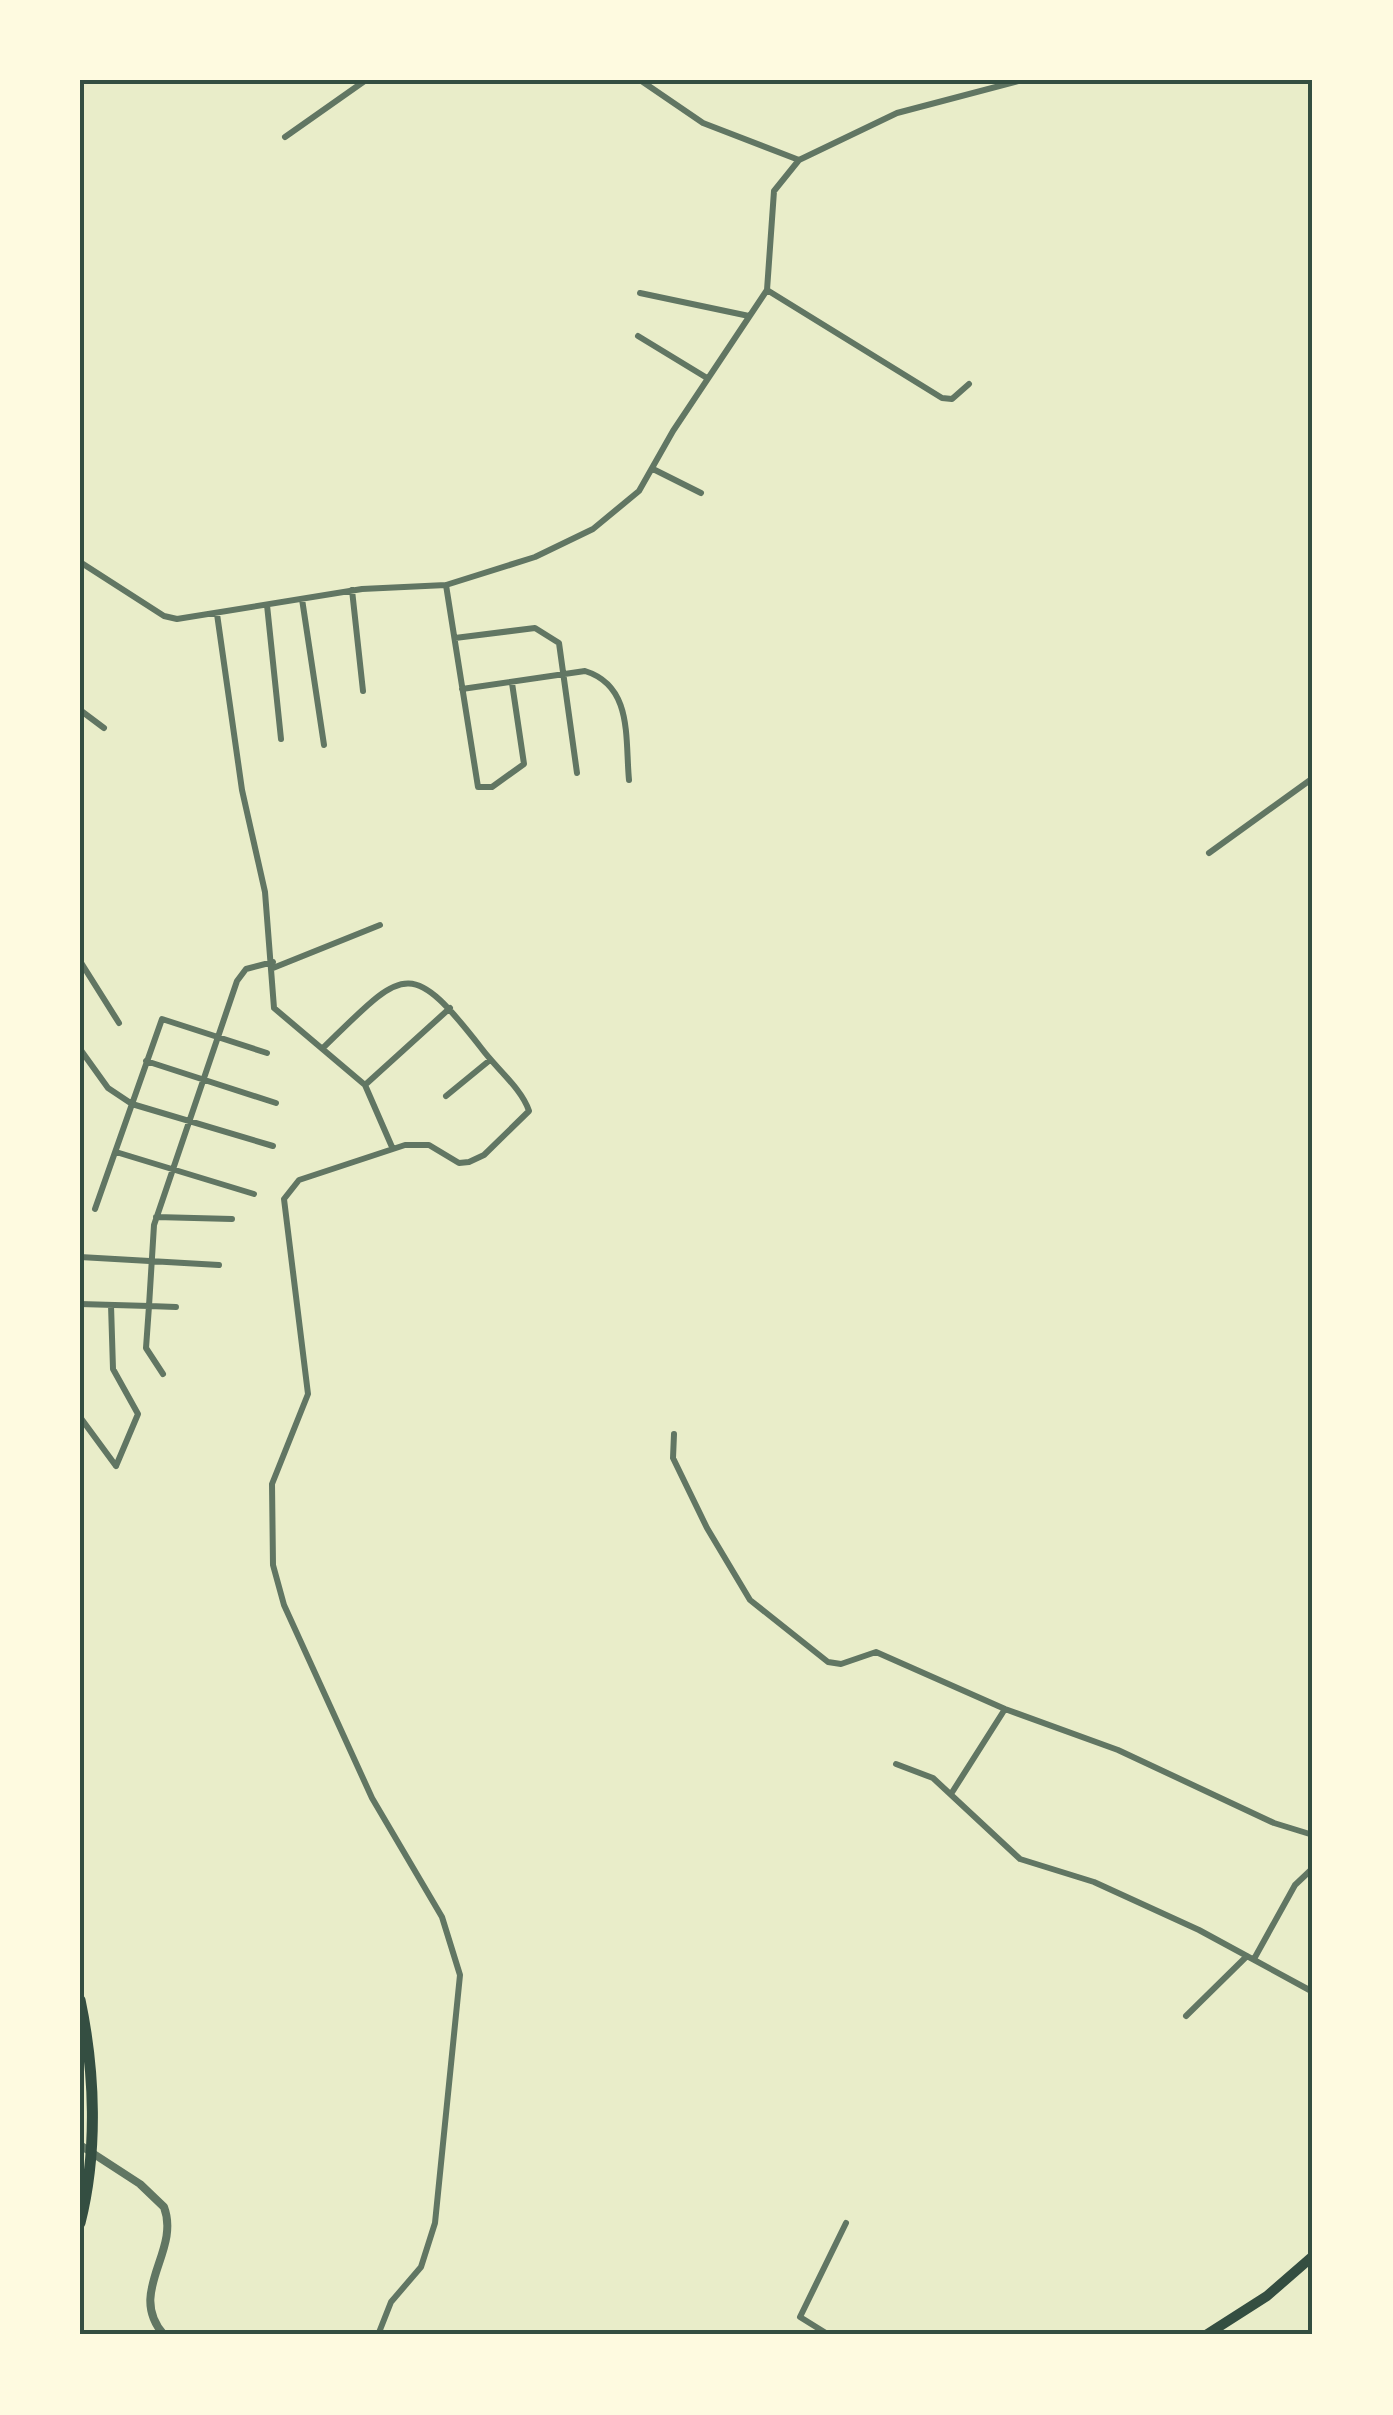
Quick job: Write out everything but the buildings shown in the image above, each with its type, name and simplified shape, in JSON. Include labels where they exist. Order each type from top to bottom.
[{"type":"highway","points":[[80,2000],[92,2100],[80,2223]]},
{"type":"highway","points":[[1206,2335],[1267,2296],[1313,2256]]},
{"type":"street","points":[[285,137],[366,80]]},
{"type":"street","points":[[640,80],[703,124],[798,160]]},
{"type":"street","points":[[80,562],[171,618],[218,614],[352,590],[446,585],[507,568],[581,536],[629,502],[767,290],[774,191],[798,160],[880,119],[1022,80]]},
{"type":"street","points":[[767,290],[942,398],[952,399],[969,384]]},
{"type":"street","points":[[640,293],[749,316]]},
{"type":"street","points":[[638,336],[707,378]]},
{"type":"street","points":[[653,469],[701,494]]},
{"type":"street","points":[[446,585],[473,777],[484,788],[506,780],[524,764],[512,683]]},
{"type":"street","points":[[352,590],[363,691]]},
{"type":"street","points":[[302,599],[324,745]]},
{"type":"street","points":[[266,605],[281,739]]},
{"type":"street","points":[[218,614],[273,965],[272,999],[279,1017],[365,1085],[392,1148]]},
{"type":"street","points":[[454,638],[534,628],[559,643],[578,773]]},
{"type":"street","points":[[462,689],[564,674],[594,674],[619,696],[629,780]]},
{"type":"street","points":[[80,710],[104,728]]},
{"type":"street","points":[[1209,853],[1313,778]]},
{"type":"street","points":[[164,1374],[146,1348],[156,1217],[242,972],[273,965],[380,925]]},
{"type":"street","points":[[80,960],[118,1024]]},
{"type":"street","points":[[322,1048],[376,998],[403,983],[418,982],[450,1008],[528,1105],[522,1123],[484,1155],[465,1163],[428,1144],[392,1148],[298,1180],[284,1200],[308,1394],[272,1484],[273,1565],[284,1605],[372,1798],[442,1917],[460,1975],[435,2223],[421,2267],[391,2302],[378,2335]]},
{"type":"street","points":[[365,1085],[450,1008]]},
{"type":"street","points":[[95,1209],[162,1018],[267,1053]]},
{"type":"street","points":[[80,1050],[108,1088],[132,1104],[273,1146]]},
{"type":"street","points":[[446,1096],[490,1060]]},
{"type":"street","points":[[146,1062],[276,1103]]},
{"type":"street","points":[[116,1152],[254,1194]]},
{"type":"street","points":[[156,1217],[232,1220]]},
{"type":"street","points":[[80,1258],[220,1265]]},
{"type":"street","points":[[80,1304],[176,1307]]},
{"type":"street","points":[[80,1416],[116,1466],[138,1414],[112,1369],[111,1305]]},
{"type":"street","points":[[674,1434],[674,1458],[707,1528],[750,1600],[828,1662],[841,1664],[876,1652],[1005,1708],[1118,1750],[1274,1823],[1313,1836]]},
{"type":"street","points":[[951,1794],[1005,1708]]},
{"type":"street","points":[[896,1764],[933,1778],[1020,1860],[1094,1882],[1313,1992]]},
{"type":"street","points":[[1186,2016],[1250,1958],[1295,1885],[1313,1868]]},
{"type":"street","points":[[80,2145],[150,2192],[166,2214],[166,2239],[148,2300],[153,2322],[164,2335]]},
{"type":"street","points":[[829,2335],[800,2317],[846,2223]]}]
